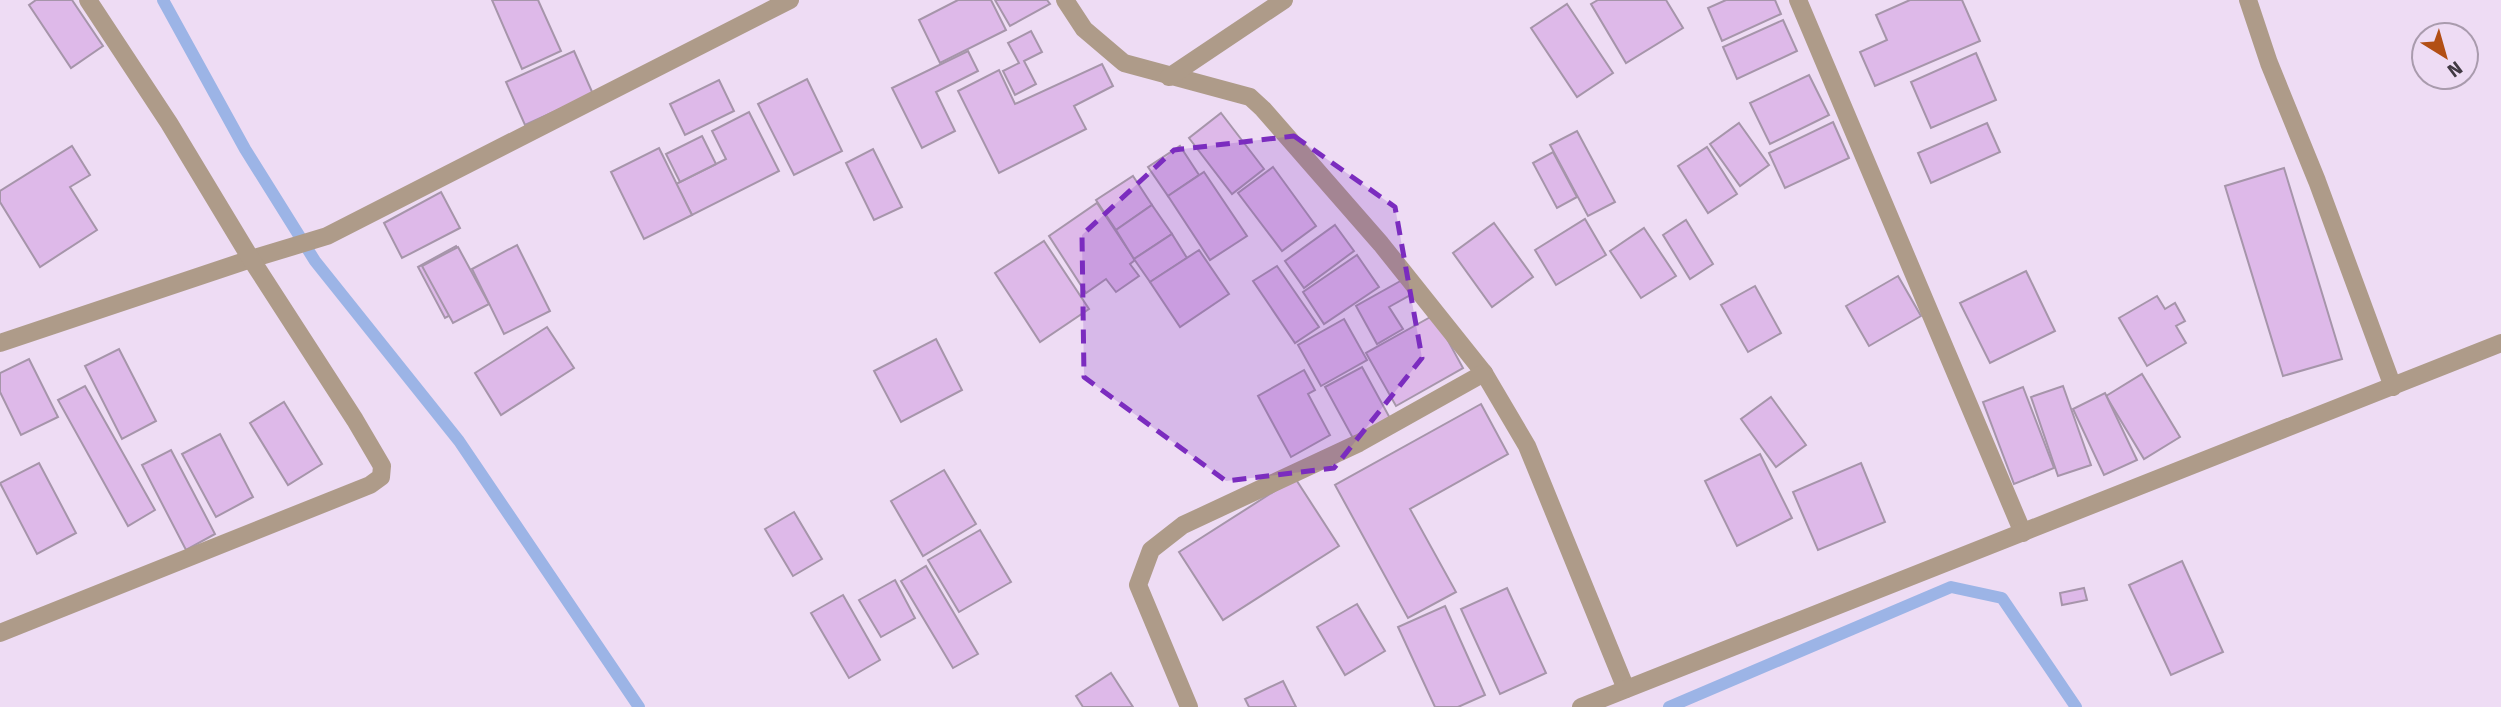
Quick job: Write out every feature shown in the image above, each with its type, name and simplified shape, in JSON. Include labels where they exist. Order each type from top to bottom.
[{"type":"street","points":[[0,633],[370,485],[381,477],[382,466],[259,257],[88,0]]},
{"type":"street","points":[[0,343],[327,236],[790,0]]},
{"type":"street","points":[[1065,0],[1084,29],[1124,62],[1169,77],[1192,80],[1250,97],[1264,109],[1381,244],[1484,373],[1527,446],[1626,689]]},
{"type":"street","points":[[1169,77],[1284,0]]},
{"type":"street","points":[[1798,0],[2023,533]]},
{"type":"street","points":[[2248,0],[2269,63],[2317,181],[2393,387]]},
{"type":"street","points":[[1581,707],[2501,343]]},
{"type":"street","points":[[1189,707],[1138,586],[1151,550],[1183,525],[1359,443],[1484,373]]},
{"type":"highlighted area","points":[[1294,136],[1395,207],[1422,358],[1334,468],[1226,481],[1084,377],[1082,235],[1174,150]]},
{"type":"building","points":[[36,0],[72,0],[103,46],[71,68],[29,5]]},
{"type":"building","points":[[492,0],[538,0],[561,51],[522,69]]},
{"type":"building","points":[[958,0],[991,0],[1006,30],[940,63],[919,20]]},
{"type":"building","points":[[995,0],[1047,0],[1050,4],[1010,26]]},
{"type":"building","points":[[1598,0],[1666,0],[1683,28],[1626,63],[1591,4]]},
{"type":"building","points":[[1726,0],[1775,0],[1781,14],[1722,41],[1708,8]]},
{"type":"building","points":[[1910,0],[1962,0],[1980,41],[1875,86],[1860,52],[1887,40],[1876,15]]},
{"type":"building","points":[[1567,4],[1613,73],[1577,97],[1531,28]]},
{"type":"building","points":[[1783,20],[1797,51],[1737,79],[1723,47]]},
{"type":"building","points":[[1031,31],[1042,52],[1024,61],[1036,84],[1015,95],[1003,71],[1019,63],[1008,43]]},
{"type":"building","points":[[574,51],[593,94],[525,125],[506,82]]},
{"type":"building","points":[[968,51],[978,71],[936,92],[955,131],[922,148],[892,88]]},
{"type":"building","points":[[1976,53],[1996,100],[1931,128],[1911,82]]},
{"type":"building","points":[[1102,64],[1113,86],[1074,106],[1086,129],[999,173],[958,91],[999,70],[1015,104]]},
{"type":"building","points":[[1809,75],[1829,115],[1770,144],[1750,103]]},
{"type":"building","points":[[807,79],[842,151],[794,175],[758,104]]},
{"type":"building","points":[[719,80],[734,111],[685,135],[670,104]]},
{"type":"building","points":[[749,112],[779,171],[692,215],[676,184],[726,159],[712,131]]},
{"type":"building","points":[[1221,113],[1264,169],[1232,194],[1189,138]]},
{"type":"building","points":[[1833,122],[1849,158],[1785,188],[1769,153]]},
{"type":"building","points":[[1739,123],[1769,165],[1740,186],[1710,144]]},
{"type":"building","points":[[1987,123],[2000,152],[1931,183],[1918,153]]},
{"type":"building","points":[[1577,131],[1615,202],[1588,216],[1550,145]]},
{"type":"building","points":[[702,136],[716,164],[680,182],[666,154]]},
{"type":"building","points":[[72,146],[90,175],[70,187],[97,230],[40,267],[0,202],[0,191]]},
{"type":"building","points":[[1180,146],[1199,175],[1168,196],[1148,167]]},
{"type":"building","points":[[1707,147],[1737,194],[1708,213],[1678,166]]},
{"type":"building","points":[[659,148],[692,215],[644,239],[611,172]]},
{"type":"building","points":[[873,149],[902,207],[874,220],[846,163]]},
{"type":"building","points":[[1553,152],[1577,197],[1557,208],[1533,163]]},
{"type":"building","points":[[1273,167],[1316,226],[1282,251],[1238,193]]},
{"type":"building","points":[[2284,168],[2342,359],[2283,376],[2225,186]]},
{"type":"building","points":[[1204,172],[1247,236],[1210,260],[1168,196]]},
{"type":"building","points":[[1133,176],[1152,205],[1116,230],[1096,200]]},
{"type":"building","points":[[441,192],[460,228],[402,258],[384,223]]},
{"type":"building","points":[[1097,203],[1135,260],[1130,264],[1139,276],[1116,292],[1106,279],[1086,293],[1049,236]]},
{"type":"building","points":[[1152,205],[1172,234],[1134,259],[1116,230]]},
{"type":"building","points":[[1585,219],[1606,255],[1556,285],[1535,250]]},
{"type":"building","points":[[1686,220],[1713,264],[1690,279],[1663,235]]},
{"type":"building","points":[[1494,223],[1533,277],[1492,307],[1453,253]]},
{"type":"building","points":[[1335,225],[1354,251],[1304,288],[1285,261]]},
{"type":"building","points":[[1644,228],[1676,276],[1641,298],[1610,251]]},
{"type":"building","points":[[1172,234],[1187,258],[1150,282],[1134,259]]},
{"type":"building","points":[[1044,241],[1089,309],[1040,342],[995,273]]},
{"type":"building","points":[[517,245],[550,311],[504,334],[472,269]]},
{"type":"building","points":[[456,246],[483,298],[445,318],[418,267]]},
{"type":"building","points":[[458,247],[489,304],[453,323],[422,266]]},
{"type":"building","points":[[1199,250],[1229,294],[1180,327],[1150,282]]},
{"type":"building","points":[[1357,255],[1379,287],[1324,324],[1303,292]]},
{"type":"building","points":[[1277,266],[1319,327],[1295,343],[1253,281]]},
{"type":"building","points":[[2026,271],[2055,331],[1990,363],[1960,303]]},
{"type":"building","points":[[1898,276],[1921,316],[1869,346],[1846,306]]},
{"type":"building","points":[[1404,279],[1412,294],[1389,307],[1403,329],[1377,344],[1356,306]]},
{"type":"building","points":[[1755,286],[1781,333],[1748,352],[1721,305]]},
{"type":"building","points":[[2157,296],[2165,309],[2175,303],[2185,321],[2176,326],[2186,343],[2147,366],[2119,318]]},
{"type":"building","points":[[1434,315],[1463,368],[1396,406],[1366,353]]},
{"type":"building","points":[[1344,319],[1367,360],[1321,386],[1298,345]]},
{"type":"building","points":[[547,327],[574,368],[501,415],[475,373]]},
{"type":"building","points":[[936,339],[962,390],[901,422],[874,371]]},
{"type":"building","points":[[119,349],[156,421],[122,439],[85,366]]},
{"type":"building","points":[[29,359],[58,417],[21,435],[0,392],[0,373]]},
{"type":"building","points":[[1362,367],[1391,420],[1354,440],[1325,387]]},
{"type":"building","points":[[1304,370],[1315,390],[1308,394],[1330,435],[1291,457],[1258,396]]},
{"type":"building","points":[[2142,374],[2180,437],[2144,459],[2106,396]]},
{"type":"building","points":[[85,386],[155,510],[128,526],[58,400]]},
{"type":"building","points":[[2063,386],[2091,465],[2058,476],[2031,397]]},
{"type":"building","points":[[2023,387],[2054,468],[2014,484],[1983,402]]},
{"type":"building","points":[[2105,393],[2137,460],[2104,475],[2073,409]]},
{"type":"building","points":[[1771,397],[1806,445],[1776,467],[1741,419]]},
{"type":"building","points":[[284,402],[322,464],[288,485],[250,423]]},
{"type":"building","points":[[1481,404],[1508,454],[1410,509],[1456,592],[1408,618],[1335,485]]},
{"type":"building","points":[[220,434],[253,497],[216,517],[182,454]]},
{"type":"building","points":[[171,450],[215,534],[186,550],[142,465]]},
{"type":"building","points":[[1760,454],[1792,518],[1737,546],[1705,481]]},
{"type":"building","points":[[39,463],[76,533],[37,554],[0,483]]},
{"type":"building","points":[[1861,463],[1885,522],[1818,550],[1793,492]]},
{"type":"building","points":[[944,470],[976,524],[923,556],[891,501]]},
{"type":"building","points":[[1295,478],[1339,546],[1223,620],[1179,552]]},
{"type":"building","points":[[794,512],[822,559],[793,576],[765,529]]},
{"type":"building","points":[[980,530],[1011,582],[959,612],[928,560]]},
{"type":"building","points":[[2182,561],[2223,652],[2171,675],[2129,585]]},
{"type":"building","points":[[926,566],[978,654],[953,668],[901,581]]},
{"type":"building","points":[[895,580],[915,618],[881,637],[859,600]]},
{"type":"building","points":[[1507,588],[1546,673],[1500,694],[1461,609]]},
{"type":"building","points":[[2084,588],[2087,600],[2062,605],[2060,593]]},
{"type":"building","points":[[843,595],[880,660],[849,678],[811,613]]},
{"type":"building","points":[[1357,604],[1385,651],[1345,675],[1317,627]]},
{"type":"building","points":[[1445,606],[1485,695],[1458,707],[1435,707],[1398,627]]},
{"type":"building","points":[[1111,673],[1133,707],[1083,707],[1076,696]]},
{"type":"building","points":[[1283,681],[1296,707],[1249,707],[1245,699]]},
{"type":"waterway","points":[[163,0],[245,149],[315,261],[459,441],[639,707]]},
{"type":"waterway","points":[[1669,707],[1951,587],[2002,598],[2076,707]]}]
